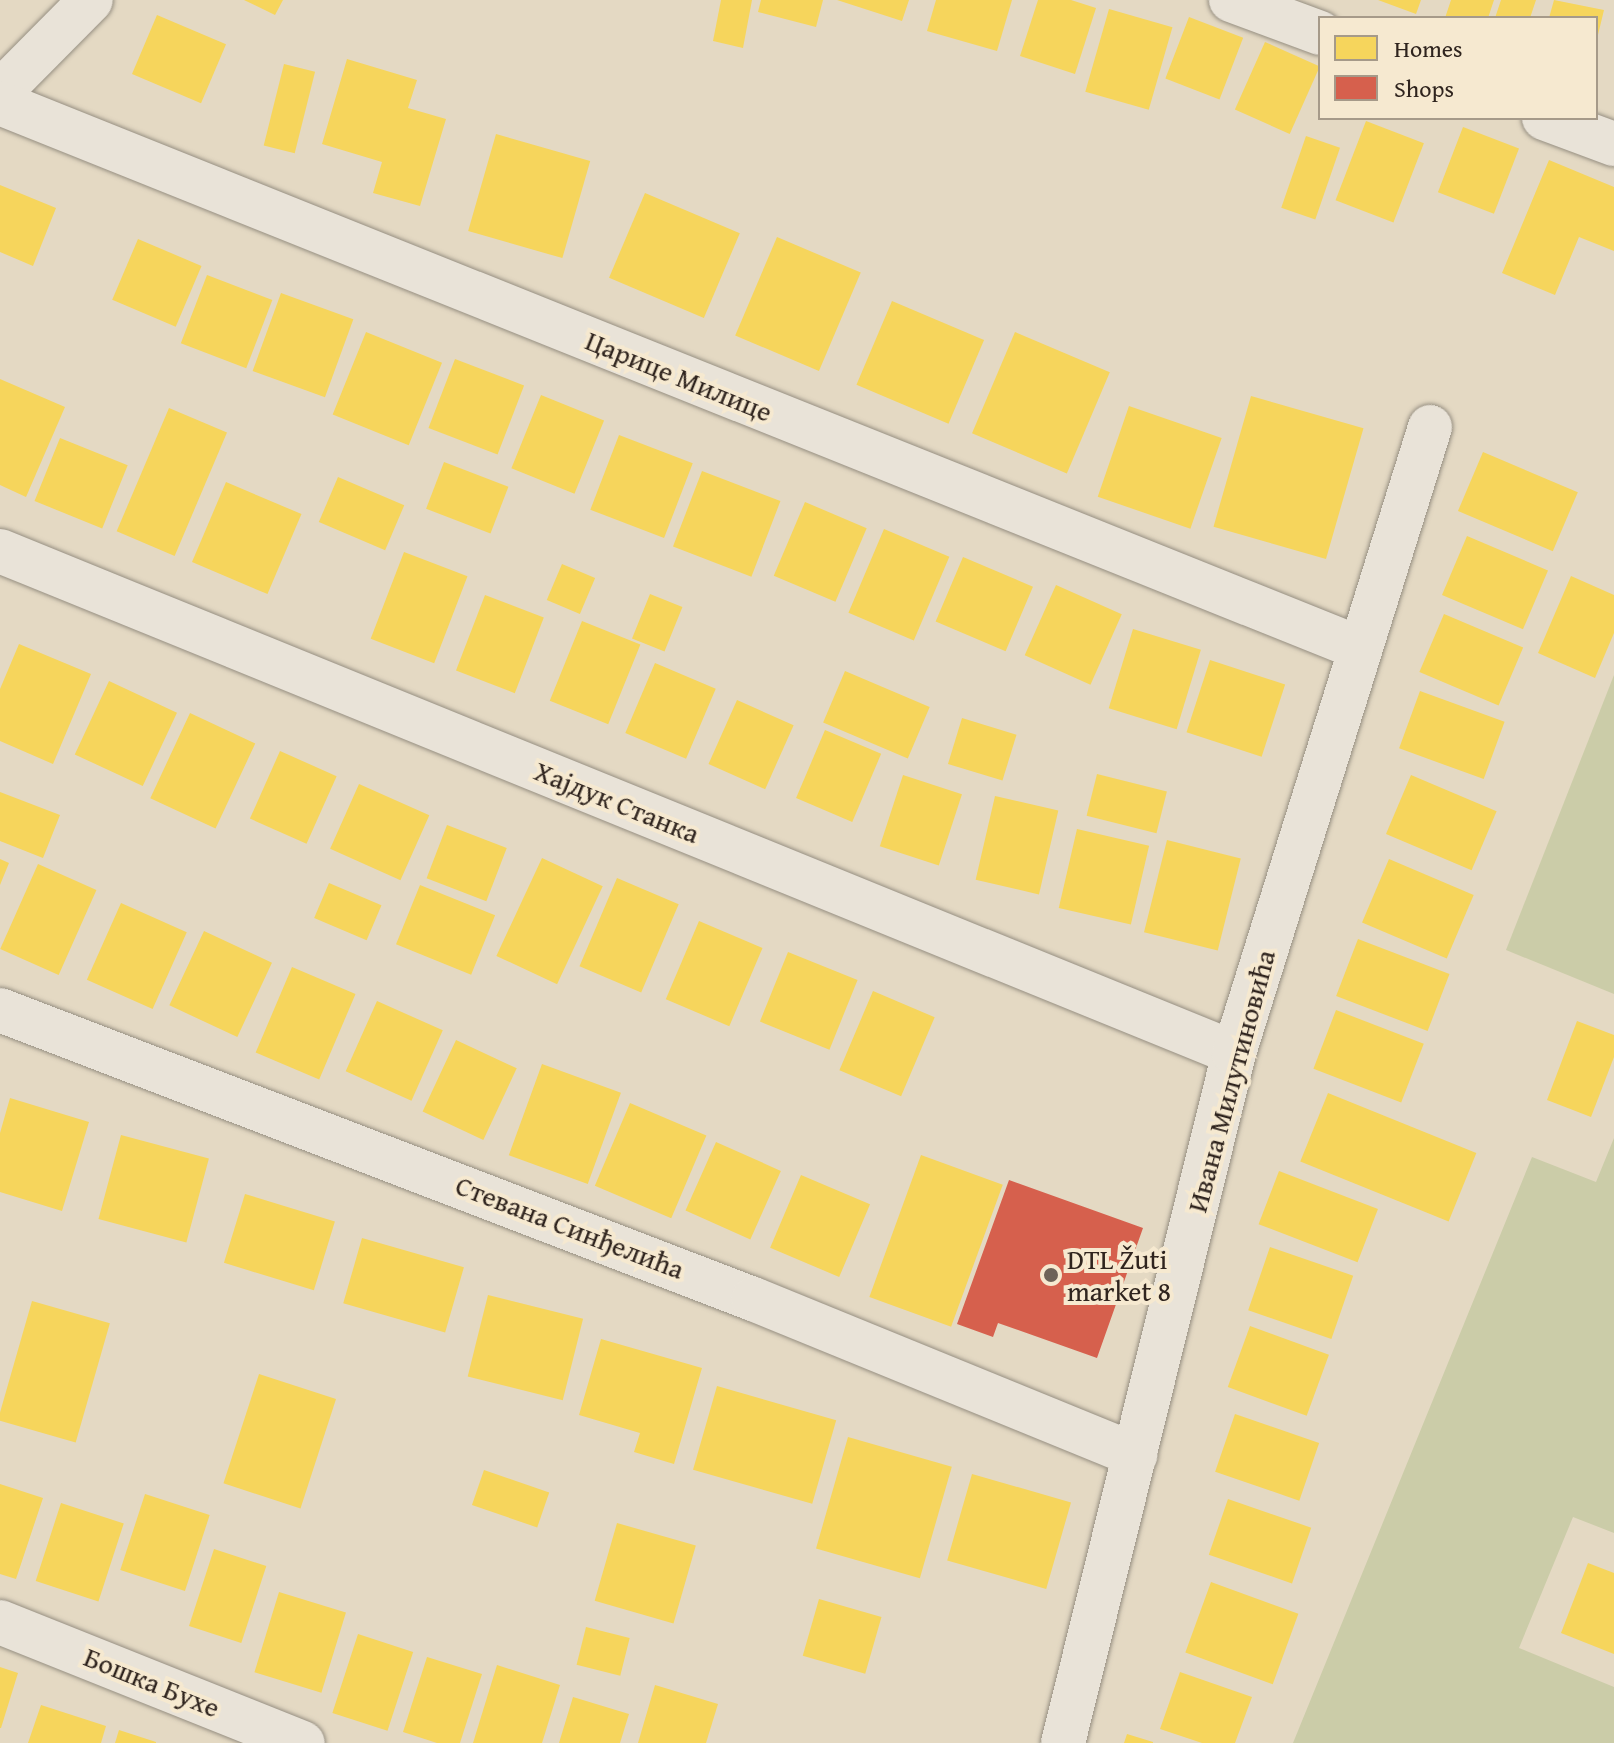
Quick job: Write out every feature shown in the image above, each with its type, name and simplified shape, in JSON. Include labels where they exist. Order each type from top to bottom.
[{"type":"street","points":[[0,92],[91,0]]},
{"type":"street","points":[[1231,0],[1318,32]]},
{"type":"street","name":"Царице Милице","points":[[0,103],[1359,648]]},
{"type":"street","points":[[1549,120],[1614,144]]},
{"type":"street","name":"Ивана Милутиновића","points":[[1063,1743],[1234,1053],[1430,427]]},
{"type":"street","name":"Хајдук Станка","points":[[0,551],[1234,1053]]},
{"type":"street","name":"Стевана Синђелића","points":[[0,1010],[753,1299],[1135,1455]]},
{"type":"street","name":"Бошка Бухе","points":[[0,1622],[303,1743]]},
{"type":"green space","points":[[1614,675],[1614,994],[1506,950]]},
{"type":"green space","points":[[1614,1138],[1614,1533],[1573,1517],[1519,1648],[1614,1687],[1614,1743],[1293,1743],[1532,1157],[1596,1182]]},
{"type":"building: Homes","points":[[244,0],[283,0],[275,15]]},
{"type":"building: Homes","points":[[721,0],[752,0],[743,48],[713,41]]},
{"type":"building: Homes","points":[[761,0],[823,0],[816,27],[758,12]]},
{"type":"building: Homes","points":[[837,0],[909,0],[902,21]]},
{"type":"building: Homes","points":[[936,0],[1012,0],[997,51],[927,31]]},
{"type":"building: Homes","points":[[1038,0],[1071,0],[1096,8],[1075,74],[1020,56]]},
{"type":"building: Homes","points":[[1378,0],[1421,0],[1416,14]]},
{"type":"building: Homes","points":[[1451,0],[1494,0],[1489,16],[1446,16]]},
{"type":"building: Homes","points":[[1501,0],[1536,0],[1531,16],[1496,16]]},
{"type":"building: Homes","points":[[1554,0],[1604,10],[1598,35],[1598,16],[1550,16]]},
{"type":"building: Homes","points":[[1109,9],[1172,27],[1149,110],[1085,92]]},
{"type":"building: Homes","points":[[157,15],[226,44],[201,103],[132,74]]},
{"type":"building: Homes","points":[[1189,17],[1243,38],[1219,99],[1165,79]]},
{"type":"building: Homes","points":[[1265,42],[1318,66],[1290,134],[1235,110]]},
{"type":"building: Homes","points":[[347,59],[417,80],[408,108],[446,119],[420,206],[373,193],[382,162],[322,144]]},
{"type":"building: Homes","points":[[284,64],[315,72],[295,153],[264,146]]},
{"type":"building: Homes","points":[[1366,121],[1424,143],[1393,223],[1336,200]]},
{"type":"building: Homes","points":[[1463,127],[1519,149],[1494,214],[1438,192]]},
{"type":"building: Homes","points":[[496,134],[590,161],[562,258],[468,231]]},
{"type":"building: Homes","points":[[1306,136],[1340,148],[1315,220],[1281,208]]},
{"type":"building: Homes","points":[[1549,160],[1614,187],[1614,251],[1579,237],[1555,295],[1502,273]]},
{"type":"building: Homes","points":[[0,185],[56,208],[33,266],[0,252]]},
{"type":"building: Homes","points":[[645,193],[740,233],[704,318],[609,278]]},
{"type":"building: Homes","points":[[777,237],[861,273],[819,371],[735,335]]},
{"type":"building: Homes","points":[[138,239],[202,266],[176,327],[112,300]]},
{"type":"building: Homes","points":[[207,275],[272,300],[246,368],[181,343]]},
{"type":"building: Homes","points":[[281,293],[353,319],[325,397],[253,371]]},
{"type":"building: Homes","points":[[892,301],[984,340],[948,424],[856,385]]},
{"type":"building: Homes","points":[[366,332],[442,363],[409,445],[333,415]]},
{"type":"building: Homes","points":[[1015,332],[1110,372],[1067,474],[972,433]]},
{"type":"building: Homes","points":[[455,359],[524,386],[498,455],[428,428]]},
{"type":"building: Homes","points":[[0,379],[65,407],[26,497],[0,485]]},
{"type":"building: Homes","points":[[541,395],[604,420],[574,494],[511,468]]},
{"type":"building: Homes","points":[[1251,396],[1363,428],[1326,559],[1214,527]]},
{"type":"building: Homes","points":[[1129,406],[1222,438],[1190,529],[1098,497]]},
{"type":"building: Homes","points":[[169,408],[227,433],[175,556],[117,531]]},
{"type":"building: Homes","points":[[619,435],[693,463],[664,538],[590,510]]},
{"type":"building: Homes","points":[[60,438],[128,465],[102,528],[35,501]]},
{"type":"building: Homes","points":[[1483,452],[1578,492],[1553,551],[1458,511]]},
{"type":"building: Homes","points":[[444,462],[508,487],[490,533],[426,509]]},
{"type":"building: Homes","points":[[702,471],[780,501],[751,577],[673,547]]},
{"type":"building: Homes","points":[[338,477],[404,505],[385,550],[319,522]]},
{"type":"building: Homes","points":[[226,482],[301,514],[267,594],[192,562]]},
{"type":"building: Homes","points":[[805,502],[867,528],[835,602],[774,576]]},
{"type":"building: Homes","points":[[884,529],[949,557],[914,641],[848,613]]},
{"type":"building: Homes","points":[[1467,536],[1548,570],[1523,629],[1442,595]]},
{"type":"building: Homes","points":[[404,552],[467,576],[434,663],[371,639]]},
{"type":"building: Homes","points":[[963,557],[1033,587],[1006,651],[936,621]]},
{"type":"building: Homes","points":[[562,564],[595,578],[580,614],[547,600]]},
{"type":"building: Homes","points":[[1571,576],[1614,595],[1614,633],[1595,678],[1538,653]]},
{"type":"building: Homes","points":[[1056,585],[1122,614],[1090,685],[1025,655]]},
{"type":"building: Homes","points":[[650,594],[682,607],[664,652],[632,639]]},
{"type":"building: Homes","points":[[485,595],[544,618],[515,693],[456,671]]},
{"type":"building: Homes","points":[[1444,614],[1523,648],[1499,706],[1419,672]]},
{"type":"building: Homes","points":[[582,621],[640,645],[608,724],[550,701]]},
{"type":"building: Homes","points":[[1133,629],[1201,650],[1177,729],[1109,708]]},
{"type":"building: Homes","points":[[19,644],[91,674],[53,764],[0,741],[0,689]]},
{"type":"building: Homes","points":[[1210,660],[1285,684],[1262,757],[1187,732]]},
{"type":"building: Homes","points":[[655,663],[716,689],[686,759],[625,733]]},
{"type":"building: Homes","points":[[845,671],[930,707],[908,758],[823,723]]},
{"type":"building: Homes","points":[[109,681],[177,713],[143,786],[75,754]]},
{"type":"building: Homes","points":[[1420,691],[1505,722],[1484,779],[1399,748]]},
{"type":"building: Homes","points":[[737,700],[794,725],[765,789],[709,764]]},
{"type":"building: Homes","points":[[190,713],[255,743],[216,829],[150,798]]},
{"type":"building: Homes","points":[[962,718],[1017,735],[1002,781],[948,764]]},
{"type":"building: Homes","points":[[825,730],[881,754],[852,822],[796,798]]},
{"type":"building: Homes","points":[[280,751],[337,776],[307,844],[250,819]]},
{"type":"building: Homes","points":[[1097,774],[1167,791],[1156,833],[1087,816]]},
{"type":"building: Homes","points":[[903,775],[962,794],[939,865],[880,846]]},
{"type":"building: Homes","points":[[1411,775],[1497,811],[1472,870],[1386,834]]},
{"type":"building: Homes","points":[[359,784],[429,815],[400,880],[330,849]]},
{"type":"building: Homes","points":[[0,792],[60,815],[43,858],[0,841]]},
{"type":"building: Homes","points":[[995,796],[1058,811],[1039,894],[976,880]]},
{"type":"building: Homes","points":[[447,825],[507,848],[486,901],[427,878]]},
{"type":"building: Homes","points":[[1077,829],[1149,846],[1131,925],[1059,908]]},
{"type":"building: Homes","points":[[1167,840],[1241,858],[1218,951],[1144,932]]},
{"type":"building: Homes","points":[[542,858],[603,886],[557,984],[496,956]]},
{"type":"building: Homes","points":[[0,859],[9,863],[0,885]]},
{"type":"building: Homes","points":[[1389,859],[1474,895],[1447,958],[1362,923]]},
{"type":"building: Homes","points":[[38,864],[96,890],[59,975],[0,949]]},
{"type":"building: Homes","points":[[617,878],[679,904],[641,993],[579,966]]},
{"type":"building: Homes","points":[[329,883],[381,905],[367,940],[314,918]]},
{"type":"building: Homes","points":[[420,885],[495,915],[471,975],[396,944]]},
{"type":"building: Homes","points":[[121,903],[187,932],[153,1009],[87,980]]},
{"type":"building: Homes","points":[[699,921],[763,948],[729,1026],[666,999]]},
{"type":"building: Homes","points":[[204,931],[272,963],[237,1037],[169,1005]]},
{"type":"building: Homes","points":[[1358,939],[1449,974],[1428,1031],[1336,996]]},
{"type":"building: Homes","points":[[788,952],[858,980],[829,1050],[760,1022]]},
{"type":"building: Homes","points":[[292,967],[356,994],[319,1080],[256,1053]]},
{"type":"building: Homes","points":[[873,991],[935,1017],[901,1096],[839,1070]]},
{"type":"building: Homes","points":[[377,1001],[443,1030],[411,1101],[346,1071]]},
{"type":"building: Homes","points":[[1336,1010],[1424,1044],[1401,1103],[1313,1069]]},
{"type":"building: Homes","points":[[1577,1021],[1614,1035],[1614,1057],[1591,1117],[1547,1100]]},
{"type":"building: Homes","points":[[456,1040],[517,1068],[483,1140],[423,1112]]},
{"type":"building: Homes","points":[[542,1064],[621,1093],[588,1184],[509,1155]]},
{"type":"building: Homes","points":[[1328,1093],[1476,1153],[1449,1222],[1300,1162]]},
{"type":"building: Homes","points":[[10,1098],[89,1122],[62,1211],[0,1192],[0,1133]]},
{"type":"building: Homes","points":[[630,1103],[706,1135],[671,1218],[595,1186]]},
{"type":"building: Homes","points":[[121,1135],[209,1159],[186,1243],[98,1219]]},
{"type":"building: Homes","points":[[716,1142],[781,1171],[750,1239],[685,1211]]},
{"type":"building: Homes","points":[[921,1155],[1003,1185],[951,1327],[869,1297]]},
{"type":"building: Homes","points":[[1279,1171],[1378,1209],[1358,1262],[1259,1224]]},
{"type":"building: Homes","points":[[801,1175],[870,1204],[839,1277],[770,1248]]},
{"type":"building: Homes","points":[[245,1194],[335,1221],[314,1290],[224,1263]]},
{"type":"building: Homes","points":[[362,1238],[464,1267],[445,1333],[343,1303]]},
{"type":"building: Homes","points":[[1270,1247],[1353,1276],[1331,1339],[1248,1310]]},
{"type":"building: Homes","points":[[488,1295],[583,1319],[563,1400],[468,1377]]},
{"type":"building: Homes","points":[[32,1301],[110,1323],[76,1443],[0,1421]]},
{"type":"building: Homes","points":[[1250,1326],[1329,1355],[1307,1416],[1228,1387]]},
{"type":"building: Homes","points":[[601,1339],[702,1368],[674,1464],[634,1452],[640,1433],[579,1415]]},
{"type":"building: Homes","points":[[259,1374],[336,1399],[300,1508],[223,1483]]},
{"type":"building: Homes","points":[[717,1386],[836,1420],[812,1504],[693,1470]]},
{"type":"building: Homes","points":[[1235,1414],[1319,1443],[1299,1501],[1215,1472]]},
{"type":"building: Homes","points":[[848,1437],[952,1467],[920,1578],[816,1549]]},
{"type":"building: Homes","points":[[484,1470],[549,1492],[537,1527],[472,1505]]},
{"type":"building: Homes","points":[[972,1474],[1071,1502],[1046,1589],[947,1561]]},
{"type":"building: Homes","points":[[0,1484],[43,1498],[16,1579],[0,1574]]},
{"type":"building: Homes","points":[[145,1494],[210,1515],[185,1591],[120,1570]]},
{"type":"building: Homes","points":[[1228,1499],[1311,1528],[1292,1583],[1209,1555]]},
{"type":"building: Homes","points":[[61,1503],[124,1523],[98,1601],[36,1581]]},
{"type":"building: Homes","points":[[617,1523],[696,1546],[673,1623],[595,1601]]},
{"type":"building: Homes","points":[[214,1549],[266,1566],[241,1643],[189,1626]]},
{"type":"building: Homes","points":[[1588,1563],[1614,1573],[1614,1654],[1561,1633]]},
{"type":"building: Homes","points":[[1211,1582],[1298,1614],[1273,1684],[1185,1652]]},
{"type":"building: Homes","points":[[279,1592],[346,1612],[321,1693],[254,1672]]},
{"type":"building: Homes","points":[[819,1599],[881,1617],[865,1674],[803,1656]]},
{"type":"building: Homes","points":[[586,1627],[630,1638],[620,1676],[577,1665]]},
{"type":"building: Homes","points":[[358,1634],[413,1652],[388,1731],[332,1713]]},
{"type":"building: Homes","points":[[427,1657],[482,1674],[460,1743],[437,1743],[403,1732]]},
{"type":"building: Homes","points":[[497,1665],[560,1685],[542,1743],[473,1743]]},
{"type":"building: Homes","points":[[0,1667],[18,1673],[1,1728],[0,1728]]},
{"type":"building: Homes","points":[[1180,1672],[1252,1697],[1235,1743],[1202,1743],[1160,1729]]},
{"type":"building: Homes","points":[[655,1685],[718,1704],[706,1743],[638,1743]]},
{"type":"building: Homes","points":[[573,1697],[629,1714],[620,1743],[559,1743]]},
{"type":"building: Homes","points":[[41,1705],[106,1726],[101,1743],[28,1743]]},
{"type":"building: Homes","points":[[119,1730],[156,1742],[156,1743],[115,1743]]},
{"type":"building: Homes","points":[[1127,1734],[1153,1742],[1153,1743],[1124,1743]]},
{"type":"building: Shops","name":"DTL Žuti market 8","points":[[1009,1180],[1143,1228],[1097,1358],[998,1323],[993,1337],[957,1324]]},
{"type":"place","name":"DTL Žuti market 8","points":[[1051,1275]]}]
